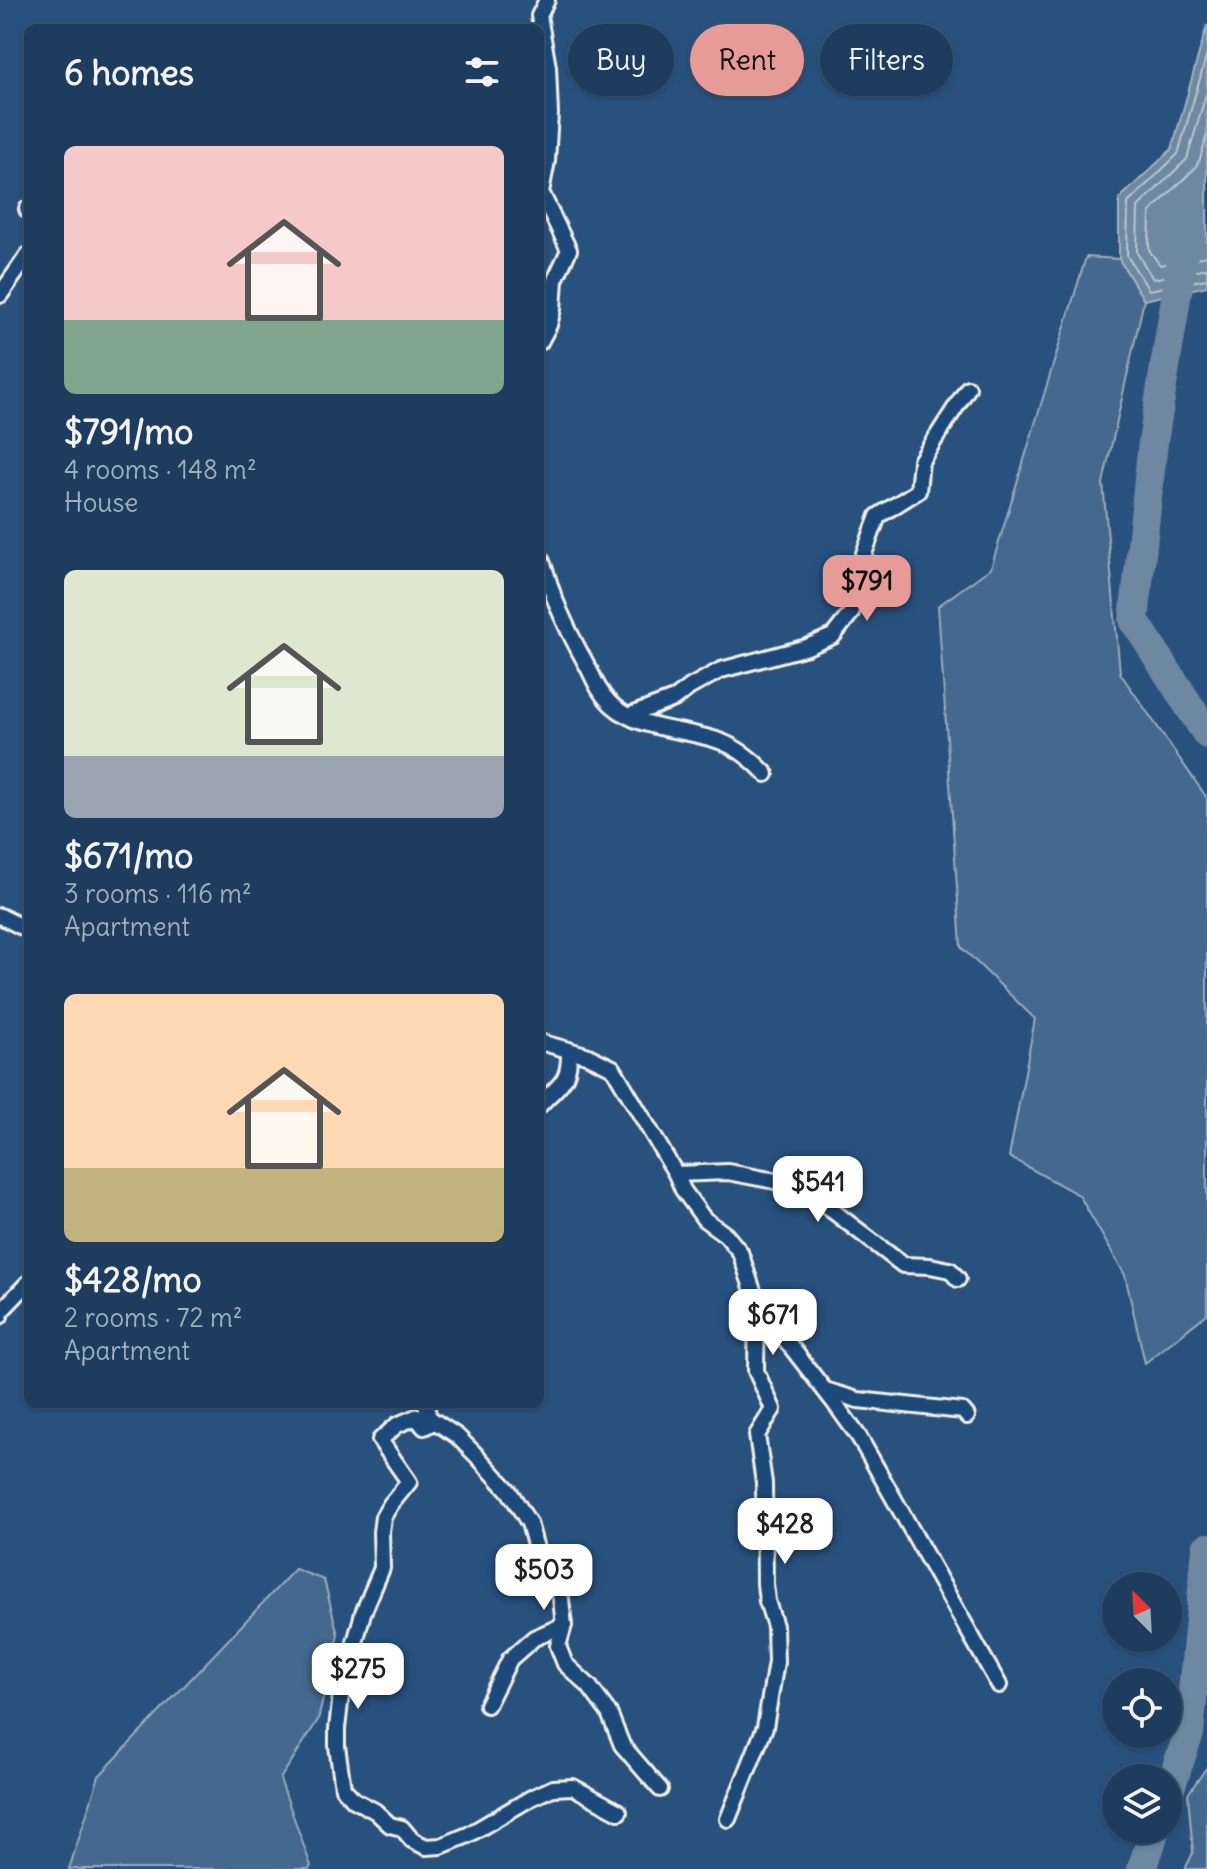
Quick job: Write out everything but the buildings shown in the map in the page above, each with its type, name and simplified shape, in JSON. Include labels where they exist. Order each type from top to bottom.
[{"type":"street","points":[[540,24],[539,16],[547,0]]},
{"type":"street","points":[[544,44],[550,114],[544,176]]},
{"type":"street","points":[[544,198],[569,250],[555,280],[553,309],[544,334]]},
{"type":"street","points":[[0,295],[24,261]]},
{"type":"street","points":[[628,716],[674,699],[721,670],[807,647],[833,636],[851,613],[862,559],[878,516],[918,491],[921,461],[968,388]]},
{"type":"street","points":[[544,569],[570,637],[600,692],[612,706],[651,725],[720,741],[739,750],[766,774]]},
{"type":"street","points":[[0,916],[24,928]]},
{"type":"street","points":[[544,1043],[586,1055],[613,1068],[683,1190],[704,1219],[726,1235],[740,1252],[757,1303],[756,1371],[773,1409],[757,1435],[764,1483],[765,1584],[775,1626],[776,1662],[765,1727],[728,1819]]},
{"type":"street","points":[[544,1101],[561,1086],[569,1066],[569,1050]]},
{"type":"street","points":[[676,1174],[728,1172],[775,1181],[816,1198],[903,1265],[950,1270],[958,1279]]},
{"type":"street","points":[[0,1316],[1,1311],[24,1287]]},
{"type":"street","points":[[757,1303],[859,1437],[999,1685]]},
{"type":"street","points":[[825,1390],[858,1400],[963,1411],[967,1416]]},
{"type":"street","points":[[427,1410],[498,1479],[529,1523],[540,1563],[560,1591],[564,1625],[558,1646],[565,1664],[589,1686],[609,1713],[622,1745],[660,1789]]},
{"type":"street","points":[[427,1410],[430,1424],[424,1427],[416,1417],[397,1425],[380,1440],[409,1482],[383,1517],[382,1568],[363,1613],[341,1694],[337,1738],[343,1788],[354,1800],[375,1811],[390,1825],[402,1828],[412,1840],[426,1847],[441,1846],[468,1835],[553,1788],[573,1787],[619,1812]]},
{"type":"street","points":[[487,1705],[510,1659],[534,1638],[564,1625]]},
{"type":"shaded area","points":[[1086,257],[1119,259],[1144,300],[1103,483],[1120,673],[1207,798],[1207,1314],[1145,1363],[1125,1275],[1079,1195],[1009,1157],[1035,1019],[961,947],[938,606],[991,568]]},
{"type":"shaded area","points":[[295,1569],[324,1580],[338,1635],[318,1720],[280,1779],[311,1866],[309,1869],[69,1869],[99,1776]]},
{"type":"shaded area","points":[[1207,1767],[1207,1869],[1185,1869],[1193,1853],[1188,1794]]},
{"type":"water","points":[[1207,25],[1207,286],[1144,300],[1119,259],[1119,199],[1172,149]]},
{"type":"waterway","points":[[1183,254],[1153,442],[1134,620],[1207,734]]},
{"type":"waterway","points":[[1178,1764],[1189,1733],[1207,1548]]},
{"type":"waterway","points":[[1142,1869],[1150,1844]]}]
